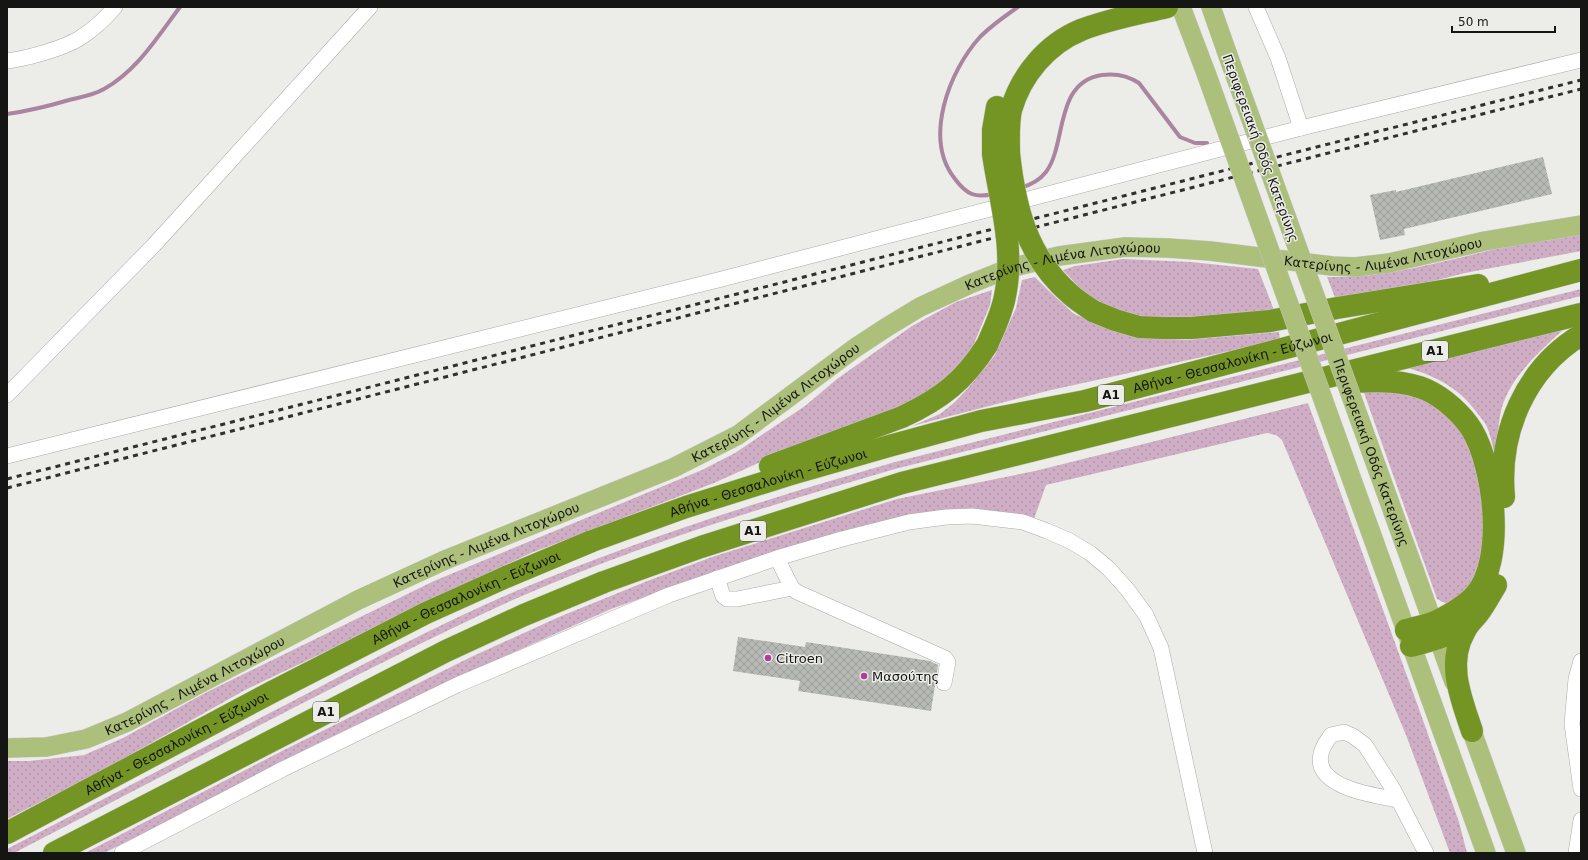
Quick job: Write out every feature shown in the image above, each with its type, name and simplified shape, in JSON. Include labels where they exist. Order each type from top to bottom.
[{"type":"highway","points":[[1101,7],[1074,17],[1053,29],[1032,45],[1014,66],[1004,86],[997,107],[993,130],[1023,225],[1032,246],[1044,266],[1058,282],[1072,296],[1093,311],[1138,327],[1191,328],[1270,321],[1466,286],[1503,282],[1536,282]]},
{"type":"highway","points":[[686,507],[728,483],[923,408],[949,390],[966,375],[988,345],[1005,297],[1009,272],[1001,154],[1008,130],[1011,111],[1027,74],[1043,54],[1080,30],[1122,17],[1167,7]]},
{"type":"highway","name":"Αθήνα - Θεσσαλονίκη - Εύζωνοι","points":[[7,833],[272,692],[426,613],[585,544],[686,507],[788,475],[889,446],[981,422],[1085,401],[1153,384],[1581,270]]},
{"type":"highway","name":"Α1","points":[[54,853],[446,651],[524,615],[604,582],[701,547],[902,483],[1581,314]]},
{"type":"highway","points":[[1472,731],[1462,700],[1455,659],[1458,643],[1465,629],[1476,616],[1497,584],[1504,563],[1506,518],[1502,468],[1506,442],[1515,412],[1531,385],[1549,361],[1581,335]]},
{"type":"highway","points":[[1288,388],[1365,381],[1410,384],[1427,390],[1444,400],[1472,429],[1483,454],[1491,490],[1494,540],[1492,560],[1485,579],[1475,595],[1459,608],[1436,631]]},
{"type":"highway","points":[[1408,638],[1436,631],[1464,627],[1476,616]]},
{"type":"main road","name":"Περιφερειακή Οδός Κατερίνης","points":[[1181,7],[1388,580],[1482,847]]},
{"type":"main road","name":"Περιφερειακή Οδός Κατερίνης","points":[[1211,7],[1516,853]]},
{"type":"main road","name":"Κατερίνης - Λιμένα Λιτοχώρου","points":[[7,748],[46,746],[86,739],[127,722],[358,600],[446,560],[673,468],[738,435],[855,348],[920,307],[970,284],[1010,268],[1059,256],[1125,248],[1168,248],[1210,251],[1332,266],[1355,266],[1389,263],[1485,241],[1581,225]]},
{"type":"street","points":[[7,61],[19,60],[79,39],[102,21],[115,7]]},
{"type":"street","points":[[7,395],[154,245],[370,7]]},
{"type":"street","points":[[1256,7],[1278,58],[1301,128]]},
{"type":"street","points":[[7,456],[718,280],[1301,128],[1581,60]]},
{"type":"street","points":[[122,853],[283,769],[457,685],[669,595],[777,558],[842,539],[909,522],[966,516],[1023,522],[1070,541],[1090,553],[1108,568],[1127,589],[1146,615],[1161,648],[1205,853]]},
{"type":"street","points":[[777,558],[792,588],[796,592],[945,658],[948,662],[944,683]]},
{"type":"street","points":[[717,578],[723,596],[727,599],[737,599],[792,588]]},
{"type":"street","points":[[1581,661],[1576,679],[1572,724],[1581,789]]},
{"type":"street","points":[[1399,800],[1349,789],[1327,776],[1321,766],[1320,755],[1331,735],[1344,732],[1353,736],[1365,745],[1399,800],[1426,853]]},
{"type":"street","points":[[1569,853],[1577,847],[1581,820]]},
{"type":"shaded area","points":[[1581,227],[1581,251],[1465,273],[1398,290],[1336,300],[1327,277],[1362,276],[1412,268],[1463,257]]},
{"type":"shaded area","points":[[1123,259],[1191,262],[1258,269],[1276,315],[1135,319],[1110,310],[1081,289],[1063,270],[1075,266]]},
{"type":"shaded area","points":[[1035,277],[1074,314],[1106,327],[1139,336],[1186,340],[1279,332],[1280,340],[1051,390],[912,426],[940,414],[955,402],[970,386],[995,355],[1016,308],[1022,280]]},
{"type":"shaded area","points":[[1581,289],[1581,296],[895,469],[751,512],[608,561],[561,579],[452,628],[268,721],[14,853],[7,853],[7,849],[373,659],[430,631],[516,591],[656,537],[751,505],[895,462]]},
{"type":"shaded area","points":[[992,290],[990,305],[970,353],[947,381],[912,405],[792,448],[714,483],[531,553],[410,609],[245,690],[103,770],[7,819],[7,761],[29,761],[84,755],[123,738],[207,692],[434,581],[702,470],[735,453],[805,406],[837,379],[912,326],[956,302]]},
{"type":"shaded area","points":[[1564,329],[1526,366],[1505,399],[1499,425],[1497,466],[1492,441],[1487,427],[1471,405],[1455,390],[1447,385],[1429,375],[1408,368]]},
{"type":"shaded area","points":[[1384,391],[1414,393],[1437,404],[1468,436],[1486,506],[1482,571],[1455,602],[1445,603],[1437,599],[1364,393]]},
{"type":"shaded area","points":[[1308,403],[1459,822],[1467,853],[1450,853],[1406,735],[1282,440],[1276,435],[1267,433],[1046,485],[1034,519],[970,510],[941,510],[906,516],[693,580],[611,609],[438,686],[306,749],[248,781],[104,853],[85,853],[282,751],[471,657],[559,617],[650,580],[715,556],[897,499],[1035,471]]},
{"type":"building","points":[[1543,157],[1552,194],[1404,229],[1405,235],[1380,240],[1370,195],[1396,190],[1396,192]]},
{"type":"building","points":[[738,637],[805,647],[806,642],[930,661],[938,665],[931,711],[798,691],[800,681],[733,671]]},
{"type":"waterway","points":[[7,114],[31,110],[92,94],[104,89],[127,73],[137,63],[180,7]]},
{"type":"waterway","points":[[994,194],[982,196],[972,194],[963,189],[955,179],[946,163],[941,145],[941,125],[944,106],[950,86],[969,51],[984,33],[1018,7]]},
{"type":"waterway","points":[[1020,188],[1028,186],[1041,178],[1046,172],[1057,146],[1069,101],[1076,89],[1087,80],[1102,75],[1121,75],[1139,83],[1180,137],[1195,143],[1207,143]]},
{"type":"railway","points":[[7,479],[1581,80]]},
{"type":"railway","points":[[7,488],[1581,89]]},
{"type":"place","name":"Citroen","points":[[768,658]]},
{"type":"place","name":"Μασούτης","points":[[864,676]]}]
